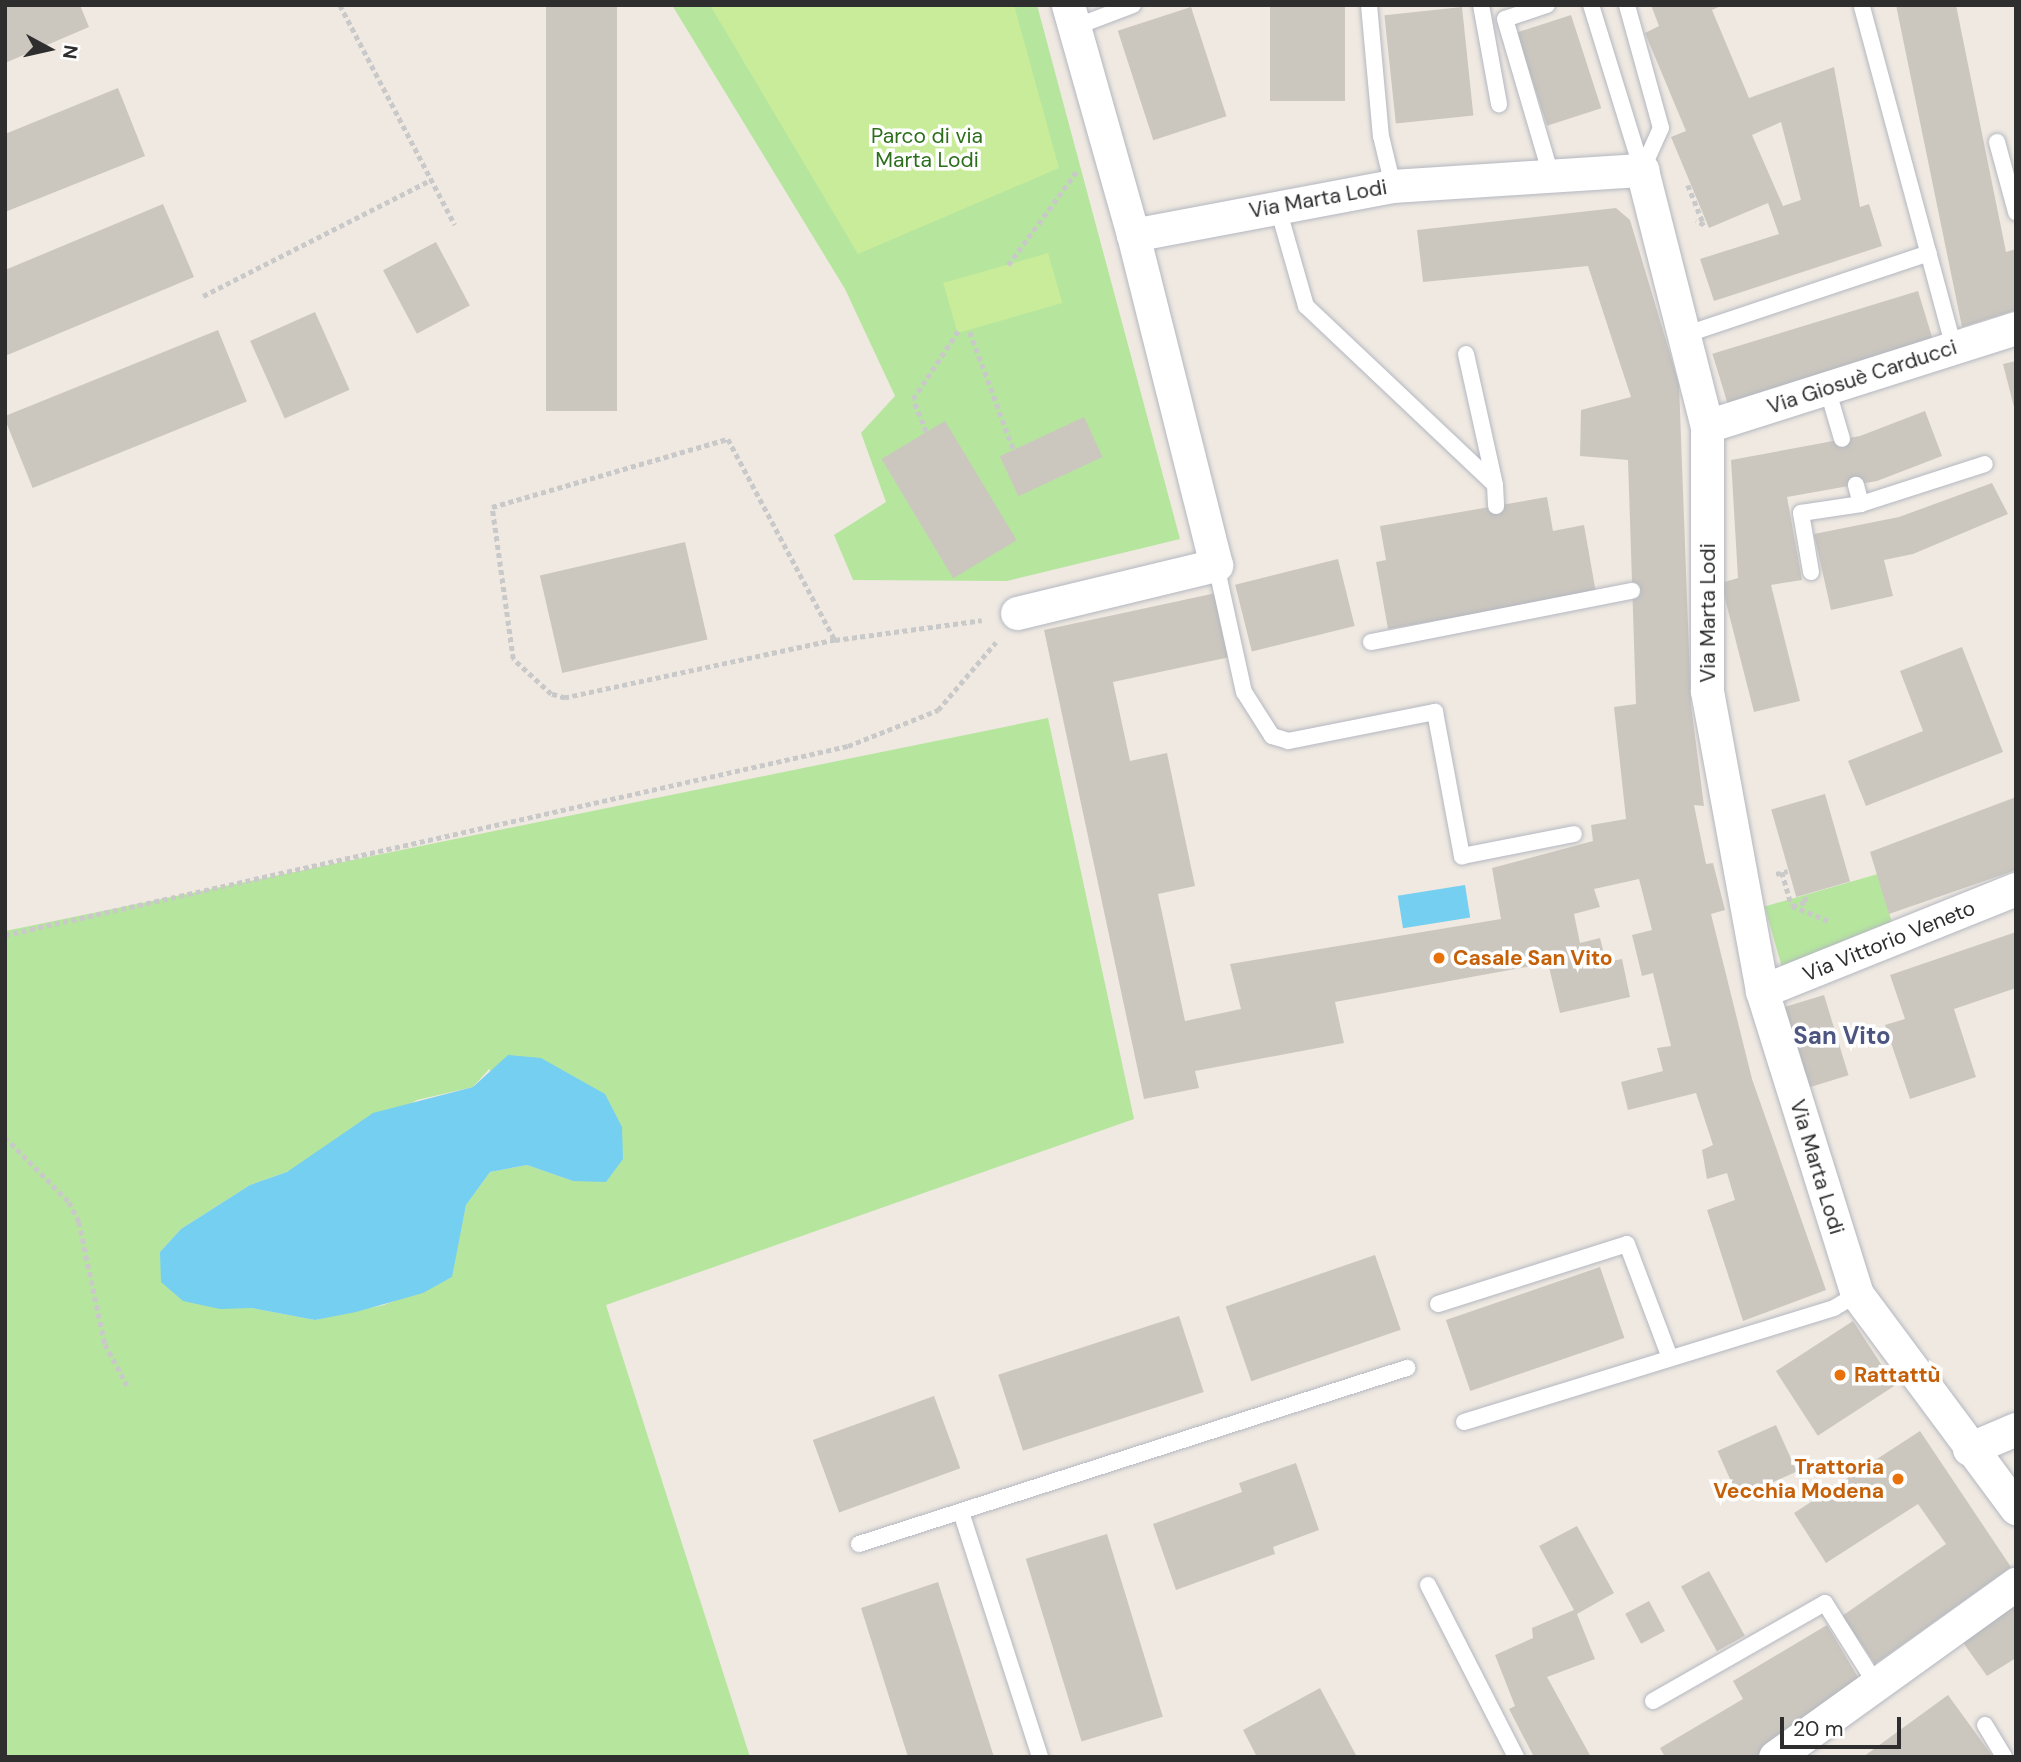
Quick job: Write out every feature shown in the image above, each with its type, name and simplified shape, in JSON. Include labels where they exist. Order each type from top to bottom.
[{"type":"street","points":[[1017,613],[1216,565],[1132,235],[1071,16]]},
{"type":"street","name":"Via Marta Lodi","points":[[1132,235],[1277,205],[1393,186],[1642,170],[1707,426],[1697,587],[1707,691],[1762,991],[1857,1294],[1969,1449],[2016,1507]]},
{"type":"street","name":"Via Giosuè Carducci","points":[[1707,426],[2016,328]]},
{"type":"street","name":"Via Vittorio Veneto","points":[[1762,991],[2016,889]]},
{"type":"street","points":[[1969,1449],[2016,1429]]},
{"type":"street","points":[[1775,1757],[1876,1684],[2008,1596]]},
{"type":"lane","points":[[1071,16],[1133,5]]},
{"type":"lane","points":[[1369,5],[1381,136],[1393,186]]},
{"type":"lane","points":[[1481,5],[1499,104]]},
{"type":"lane","points":[[1547,5],[1505,19],[1551,175]]},
{"type":"lane","points":[[1591,5],[1642,170]]},
{"type":"lane","points":[[1627,5],[1661,128],[1642,170]]},
{"type":"lane","points":[[1862,7],[1954,348]]},
{"type":"lane","points":[[1997,142],[2016,212]]},
{"type":"lane","points":[[1277,205],[1306,306],[1495,485]]},
{"type":"lane","points":[[1684,335],[1928,253]]},
{"type":"lane","points":[[1466,354],[1495,485],[1496,506]]},
{"type":"lane","points":[[1827,388],[1842,439]]},
{"type":"lane","points":[[1811,572],[1801,513],[1861,504],[1985,464]]},
{"type":"lane","points":[[1857,485],[1861,504]]},
{"type":"lane","points":[[1216,565],[1244,692],[1272,736],[1288,741],[1435,712],[1462,856],[1574,834]]},
{"type":"lane","points":[[1371,642],[1632,591]]},
{"type":"lane","points":[[1438,1304],[1627,1244],[1670,1359]]},
{"type":"lane","points":[[1464,1422],[1834,1308],[1857,1294]]},
{"type":"lane","points":[[859,1544],[1407,1368]]},
{"type":"lane","points":[[961,1512],[1040,1757]]},
{"type":"lane","points":[[1428,1585],[1516,1757]]},
{"type":"lane","points":[[1653,1701],[1825,1603],[1876,1684]]},
{"type":"lane","points":[[1985,1725],[2004,1757]]},
{"type":"path","points":[[340,5],[455,225]]},
{"type":"path","points":[[1008,265],[1102,128]]},
{"type":"path","points":[[203,296],[431,180]]},
{"type":"path","points":[[926,432],[913,399],[958,331]]},
{"type":"path","points":[[970,332],[1014,451]]},
{"type":"path","points":[[835,640],[728,439],[492,507],[513,659],[551,694],[565,698],[835,640],[1017,613]]},
{"type":"path","points":[[5,935],[848,746],[939,710],[1017,613]]},
{"type":"path","points":[[1782,872],[1793,906],[1806,902],[1804,895]]},
{"type":"path","points":[[5,1137],[69,1202],[79,1222],[105,1344],[127,1385]]},
{"type":"green space","name":"Parco di via Marta Lodi","points":[[672,5],[1037,5],[1180,539],[1007,581],[853,580],[834,535],[886,502],[861,433],[895,396],[845,289]]},
{"type":"green space","points":[[710,5],[1014,5],[1059,168],[858,254]]},
{"type":"green space","points":[[1048,253],[1062,303],[958,333],[943,283]]},
{"type":"green space","points":[[1048,718],[1134,1119],[606,1305],[750,1757],[5,1757],[5,931]],"holes":[[[489,1069],[573,1181],[527,1165],[490,1172],[466,1205],[451,1278],[384,1305],[315,1320],[252,1308],[160,1252],[181,1229],[250,1185],[287,1172],[417,1100],[473,1087]]]},
{"type":"green space","points":[[1878,874],[1895,934],[1782,966],[1765,907]]},
{"type":"water","points":[[1465,885],[1470,918],[1403,928],[1398,896]]},
{"type":"water","points":[[508,1055],[541,1058],[605,1094],[622,1127],[623,1159],[606,1182],[573,1181],[527,1165],[490,1172],[466,1205],[452,1277],[423,1293],[356,1312],[315,1320],[252,1308],[220,1309],[183,1301],[161,1282],[160,1252],[181,1229],[250,1185],[287,1172],[373,1113],[473,1087]]},
{"type":"building","points":[[5,5],[80,5],[89,27],[5,63]]},
{"type":"building","points":[[546,5],[617,5],[617,411],[546,411]]},
{"type":"building","points":[[1270,5],[1345,5],[1345,101],[1270,101]]},
{"type":"building","points":[[1651,5],[1723,5],[1712,10],[1749,98],[1834,67],[1860,207],[1869,204],[1882,246],[1714,301],[1700,259],[1779,234],[1768,203],[1709,228],[1671,137],[1686,131],[1645,33],[1659,26]],"holes":[[[1781,122],[1801,200],[1783,206],[1752,135]]]},
{"type":"building","points":[[1896,5],[1956,5],[2006,252],[2016,249],[2016,310],[1962,327]]},
{"type":"building","points":[[1191,7],[1227,116],[1153,140],[1118,31]]},
{"type":"building","points":[[1462,7],[1473,115],[1396,124],[1384,15]]},
{"type":"building","points":[[1571,15],[1601,108],[1547,126],[1517,33]]},
{"type":"building","points":[[118,88],[145,156],[5,212],[5,134]]},
{"type":"building","points":[[163,204],[194,277],[5,356],[5,270]]},
{"type":"building","points":[[1616,208],[1630,220],[1679,384],[1691,705],[1704,806],[1694,805],[1706,864],[1713,863],[1725,910],[1711,914],[1752,1079],[1826,1290],[1743,1321],[1707,1210],[1735,1200],[1727,1173],[1707,1179],[1702,1150],[1713,1145],[1696,1093],[1628,1110],[1621,1082],[1663,1071],[1657,1048],[1671,1046],[1653,973],[1642,976],[1632,935],[1652,930],[1639,879],[1594,889],[1600,907],[1574,914],[1580,943],[1600,938],[1606,962],[1622,959],[1630,997],[1560,1013],[1548,963],[1335,1002],[1344,1043],[1195,1071],[1199,1088],[1144,1099],[1044,630],[1216,593],[1230,657],[1113,682],[1130,761],[1167,753],[1195,886],[1158,894],[1185,1021],[1241,1009],[1230,964],[1501,919],[1492,868],[1593,841],[1591,825],[1626,819],[1614,707],[1636,704],[1628,460],[1580,456],[1581,410],[1631,397],[1588,266],[1423,282],[1417,230]]},
{"type":"building","points":[[436,242],[470,306],[417,334],[383,270]]},
{"type":"building","points":[[1918,291],[1933,342],[1728,405],[1712,354]]},
{"type":"building","points":[[315,312],[350,390],[285,419],[250,341]]},
{"type":"building","points":[[218,330],[247,401],[33,488],[5,416]]},
{"type":"building","points":[[2016,361],[2016,411],[2015,411],[2003,364]]},
{"type":"building","points":[[1925,411],[1942,456],[1877,481],[1787,497],[1802,580],[1771,585],[1800,701],[1754,712],[1721,583],[1738,578],[1731,460],[1860,436]]},
{"type":"building","points":[[1084,417],[1103,457],[1018,496],[1000,456]]},
{"type":"building","points":[[945,421],[1017,540],[953,578],[882,459]]},
{"type":"building","points":[[1992,483],[2008,514],[1913,554],[1884,560],[1893,596],[1831,610],[1814,534],[1899,517]]},
{"type":"building","points":[[1547,497],[1553,531],[1584,525],[1596,593],[1388,629],[1376,562],[1386,560],[1380,526]]},
{"type":"building","points":[[685,542],[707,639],[562,673],[540,576]]},
{"type":"building","points":[[1338,559],[1355,626],[1252,652],[1235,585]]},
{"type":"building","points":[[1962,647],[2003,752],[1866,806],[1848,761],[1923,731],[1900,671]]},
{"type":"building","points":[[1825,794],[1850,881],[1796,897],[1771,809]]},
{"type":"building","points":[[2016,797],[2016,870],[1889,914],[1870,852]]},
{"type":"building","points":[[2016,932],[2016,988],[1954,1009],[1976,1077],[1910,1099],[1885,1025],[1905,1019],[1890,975]]},
{"type":"building","points":[[1824,995],[1849,1075],[1801,1090],[1776,1010]]},
{"type":"building","points":[[1375,1255],[1401,1330],[1251,1381],[1226,1306]]},
{"type":"building","points":[[1600,1267],[1624,1338],[1470,1391],[1446,1320]]},
{"type":"building","points":[[1179,1316],[1204,1392],[1023,1451],[998,1375]]},
{"type":"building","points":[[1853,1321],[1895,1386],[1818,1436],[1776,1371]]},
{"type":"building","points":[[934,1396],[960,1468],[839,1512],[813,1440]]},
{"type":"building","points":[[1776,1425],[1797,1472],[1738,1498],[1718,1451]]},
{"type":"building","points":[[1920,1431],[2011,1567],[1875,1664],[1842,1616],[1946,1544],[1918,1504],[1826,1563],[1794,1513]]},
{"type":"building","points":[[1296,1463],[1319,1530],[1273,1547],[1275,1554],[1176,1590],[1153,1524],[1242,1492],[1239,1483]]},
{"type":"building","points":[[1577,1526],[1614,1593],[1577,1614],[1595,1659],[1547,1677],[1591,1757],[1534,1757],[1509,1709],[1515,1706],[1495,1655],[1533,1638],[1532,1628],[1574,1610],[1539,1546]]},
{"type":"building","points":[[1107,1534],[1163,1717],[1082,1742],[1026,1559]]},
{"type":"building","points":[[1709,1571],[1745,1636],[1717,1651],[1681,1587]]},
{"type":"building","points":[[938,1582],[994,1757],[908,1757],[861,1608]]},
{"type":"building","points":[[1649,1601],[1665,1631],[1641,1644],[1625,1614]]},
{"type":"building","points":[[2016,1603],[2016,1658],[1987,1676],[1959,1637]]},
{"type":"building","points":[[1827,1625],[1862,1684],[1755,1757],[1665,1757],[1660,1748],[1743,1699],[1733,1681]]},
{"type":"building","points":[[1320,1688],[1357,1757],[1257,1757],[1243,1730]]},
{"type":"building","points":[[1948,1695],[1993,1757],[1863,1757]]},
{"type":"place","name":"Casale San Vito","points":[[1439,958]]},
{"type":"place","name":"Rattattù","points":[[1840,1375]]},
{"type":"place","name":"Trattoria Vecchia Modena","points":[[1898,1479]]},
{"type":"district","name":"San Vito","points":[[1842,1036]]}]
